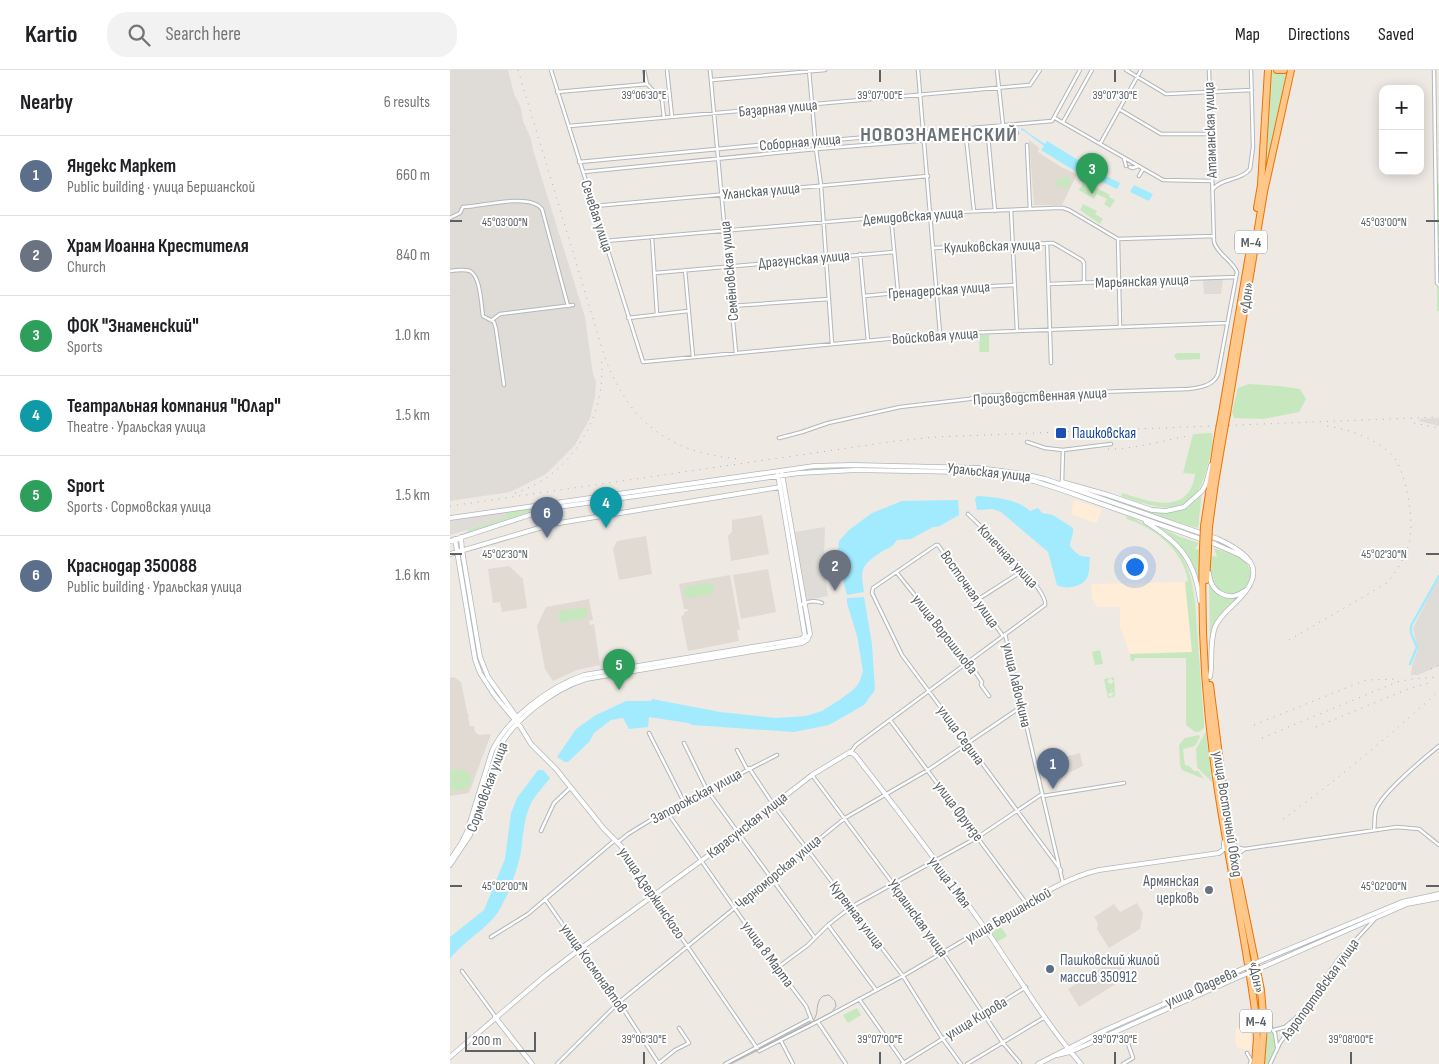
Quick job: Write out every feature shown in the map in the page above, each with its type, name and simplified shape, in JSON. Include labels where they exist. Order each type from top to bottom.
[{"type":"highway","name":"«Дон»","points":[[1225,413],[1261,185],[1268,70]]},
{"type":"highway","points":[[1277,70],[1284,70]]},
{"type":"highway","name":"«Дон»","points":[[1207,526],[1264,192],[1291,70]]},
{"type":"highway","name":"«Дон»","points":[[1207,526],[1215,452],[1221,436]]},
{"type":"highway","name":"М-4","points":[[1203,636],[1202,595],[1207,526]]},
{"type":"highway","name":"М-4","points":[[1206,549],[1206,606],[1210,677]]},
{"type":"highway","name":"улица Восточный Обход","points":[[1203,636],[1213,755],[1230,863],[1249,950]]},
{"type":"highway","name":"улица Восточный Обход","points":[[1210,677],[1215,734],[1249,950]]},
{"type":"highway","name":"«Дон»","points":[[1249,950],[1261,990],[1264,1019],[1261,1064]]},
{"type":"highway","name":"«Дон»","points":[[1249,950],[1257,1038],[1255,1064]]},
{"type":"main road","points":[[1045,479],[1108,495],[1152,510],[1169,511],[1184,506],[1202,491],[1206,484],[1215,452]]},
{"type":"main road","name":"Уральская улица","points":[[452,540],[565,503],[814,466],[979,468],[1045,479],[1240,555],[1250,564],[1252,579],[1244,592],[1234,596],[1226,596],[1214,588],[1209,576],[1206,549]]},
{"type":"main road","name":"Уральская улица","points":[[450,518],[854,467],[966,472],[1042,483],[1218,539],[1236,548],[1248,557],[1252,565],[1254,577],[1247,590],[1224,613],[1215,626],[1211,645],[1210,677]]},
{"type":"main road","points":[[779,470],[780,487],[802,602]]},
{"type":"main road","points":[[450,554],[553,524],[780,487]]},
{"type":"main road","points":[[1139,515],[1171,538],[1180,547],[1189,562],[1198,588],[1203,636]]},
{"type":"main road","points":[[459,551],[461,537]]},
{"type":"main road","points":[[452,540],[459,551]]},
{"type":"main road","name":"улица Дзержинского","points":[[459,551],[477,653],[488,677],[531,744],[556,769],[604,829],[616,841],[652,895]]},
{"type":"main road","name":"Сормовская улица","points":[[450,865],[467,835],[497,751],[517,721],[544,696],[561,684],[584,676],[804,640],[802,602]]},
{"type":"main road","name":"Карасунская улица","points":[[450,1057],[495,1017],[580,949],[812,775],[850,752]]},
{"type":"main road","name":"улица 1 Мая","points":[[850,752],[855,755],[885,794],[985,928],[1068,1050],[1081,1064]]},
{"type":"main road","points":[[1222,815],[1220,818],[1224,849],[1219,853],[1226,856],[1230,863]]},
{"type":"main road","name":"Сормовская улица","points":[[450,860],[467,835]]},
{"type":"main road","name":"улица Бершанской","points":[[985,928],[1081,874],[1219,853]]},
{"type":"main road","name":"улица Фадеева","points":[[1102,1034],[1368,923],[1409,899],[1439,894]]},
{"type":"main road","name":"улица Фадеева","points":[[1038,1064],[1265,959],[1379,912],[1414,902],[1439,898]]},
{"type":"main road","points":[[1278,954],[1280,959]]},
{"type":"main road","points":[[495,1017],[532,1064]]},
{"type":"street","name":"Сечевая улица","points":[[551,70],[643,362]]},
{"type":"street","points":[[644,70],[647,84],[662,100],[664,118]]},
{"type":"street","points":[[667,70],[672,117]]},
{"type":"street","name":"Семёновская улица","points":[[710,70],[736,353]]},
{"type":"street","points":[[712,80],[825,70]]},
{"type":"street","points":[[918,70],[940,334]]},
{"type":"street","points":[[997,70],[1003,125]]},
{"type":"street","name":"Базарная улица","points":[[569,126],[1030,85],[1040,70]]},
{"type":"street","points":[[1080,70],[1055,118],[1163,180],[1212,181]]},
{"type":"street","points":[[1063,122],[1092,70]]},
{"type":"street","points":[[1126,70],[1166,94],[1252,90]]},
{"type":"street","points":[[1100,144],[1141,70]]},
{"type":"street","name":"Атаманская улица","points":[[1209,70],[1213,236]]},
{"type":"street","points":[[1212,191],[1216,185],[1243,176],[1250,169],[1253,155],[1251,70]]},
{"type":"street","points":[[1434,70],[1438,182],[1437,283],[1439,285]]},
{"type":"street","points":[[809,71],[821,185],[822,222],[832,344]]},
{"type":"street","points":[[558,92],[647,84]]},
{"type":"street","points":[[1119,109],[1161,134],[1211,134]]},
{"type":"street","name":"Соборная улица","points":[[579,162],[1003,125],[1052,120],[1055,118]]},
{"type":"street","points":[[583,172],[816,149],[1017,133]]},
{"type":"street","points":[[988,136],[995,211]]},
{"type":"street","points":[[966,138],[974,211]]},
{"type":"street","points":[[1028,145],[1030,209]]},
{"type":"street","points":[[1124,158],[1128,166],[1133,168],[1138,166]]},
{"type":"street","points":[[1139,176],[1143,169]]},
{"type":"street","name":"Уланская улица","points":[[594,206],[928,176]]},
{"type":"street","points":[[450,218],[460,213],[463,207],[500,202],[539,204],[542,209],[568,306]]},
{"type":"street","name":"Демидовская улица","points":[[605,242],[931,213],[1063,208],[1118,239]]},
{"type":"street","points":[[1011,210],[1017,331]]},
{"type":"street","points":[[891,217],[898,292]]},
{"type":"street","points":[[1120,327],[1118,239],[1213,236],[1216,247],[1235,267],[1236,277]]},
{"type":"street","points":[[652,237],[657,314]]},
{"type":"street","points":[[1047,243],[1051,362]]},
{"type":"street","name":"Куликовская улица","points":[[933,248],[1054,243],[1082,260],[1084,263],[1084,283]]},
{"type":"street","name":"Драгунская улица","points":[[655,273],[894,252]]},
{"type":"street","points":[[860,254],[868,341]]},
{"type":"street","points":[[450,271],[467,270],[478,278],[483,316],[492,320],[496,329],[504,385]]},
{"type":"street","points":[[684,270],[693,357]]},
{"type":"street","name":"Марьянская улица","points":[[1049,284],[1236,277]]},
{"type":"street","name":"Производственная улица","points":[[779,438],[828,423],[900,407],[980,396],[1198,388],[1216,378],[1236,277]]},
{"type":"street","name":"Гренадерская улица","points":[[864,296],[937,289],[1015,285]]},
{"type":"street","points":[[732,306],[829,299]]},
{"type":"street","points":[[492,320],[500,314],[573,305]]},
{"type":"street","points":[[628,318],[688,311]]},
{"type":"street","name":"Войсковая улица","points":[[643,362],[940,334],[1228,323]]},
{"type":"street","points":[[1027,442],[1045,448],[1063,450],[1110,444]]},
{"type":"street","points":[[1062,482],[1063,450]]},
{"type":"street","name":"Конечная улица","points":[[968,514],[1024,570],[1046,599]]},
{"type":"street","name":"Восточная улица","points":[[897,573],[936,545],[940,546],[1004,635]]},
{"type":"street","points":[[978,600],[1024,570]]},
{"type":"street","name":"улица Седина","points":[[897,573],[873,588],[872,593],[895,643],[1061,870]]},
{"type":"street","name":"улица Ворошилова","points":[[897,573],[968,662],[989,696]]},
{"type":"street","name":"Карасунская улица","points":[[850,752],[856,745],[1045,605],[1046,599]]},
{"type":"street","points":[[802,602],[817,601],[822,603]]},
{"type":"street","name":"улица Лавочкина","points":[[1004,635],[1064,882]]},
{"type":"street","name":"Черноморская улица","points":[[557,1064],[618,1002],[844,818],[928,770],[1021,707]]},
{"type":"street","name":"улица Фрунзе","points":[[890,720],[1026,904]]},
{"type":"street","points":[[649,732],[684,802]]},
{"type":"street","points":[[684,743],[707,790],[815,938]]},
{"type":"street","points":[[1374,830],[1379,804],[1402,779],[1439,746]]},
{"type":"street","name":"Куренная улица","points":[[737,750],[773,804],[903,976],[942,1038],[961,1064]]},
{"type":"street","name":"Запорожская улица","points":[[491,937],[528,914],[616,841],[684,802],[777,755]]},
{"type":"street","name":"Украинская улица","points":[[812,775],[944,953],[1003,1043],[1020,1063]]},
{"type":"street","points":[[777,968],[808,945],[828,925],[851,908],[978,837],[1042,795],[1124,784]]},
{"type":"street","points":[[541,831],[554,804],[570,788]]},
{"type":"street","name":"улица 8 Марта","points":[[667,812],[806,1006],[813,1024]]},
{"type":"street","points":[[1238,879],[1237,856],[1245,850],[1397,827],[1419,829],[1439,845]]},
{"type":"street","points":[[1229,828],[1233,844],[1239,849],[1245,850]]},
{"type":"street","name":"улица Дзержинского","points":[[652,895],[756,1048]]},
{"type":"street","name":"улица Космонавтов","points":[[545,899],[659,1063],[674,1050],[689,1043],[679,1028]]},
{"type":"street","points":[[1375,918],[1379,912]]},
{"type":"street","name":"Аэропортовская улица","points":[[1270,1064],[1277,1049],[1301,1013],[1340,957],[1368,923]]},
{"type":"street","points":[[828,925],[876,990]]},
{"type":"street","name":"улица Бершанской","points":[[756,1048],[759,1051],[818,1022],[944,953],[985,928]]},
{"type":"street","points":[[462,971],[495,1017]]},
{"type":"street","name":"улица Кирова","points":[[903,1064],[1026,987]]},
{"type":"street","points":[[859,999],[903,1064]]},
{"type":"street","points":[[1264,1019],[1269,1028],[1274,1030],[1285,1027],[1301,1013]]},
{"type":"street","points":[[967,1064],[1045,1017]]},
{"type":"street","points":[[725,1064],[811,1019]]},
{"type":"street","points":[[818,1022],[846,1064]]},
{"type":"street","points":[[1274,1030],[1278,1042],[1277,1049]]},
{"type":"street","points":[[1123,1064],[1133,1058],[1125,1035]]},
{"type":"street","points":[[781,1041],[793,1064]]},
{"type":"street","points":[[1247,1053],[1251,1060],[1250,1064]]},
{"type":"shaded area","points":[[450,70],[508,70],[585,317],[593,374],[596,381],[590,418],[575,445],[546,474],[510,492],[450,501]]},
{"type":"shaded area","points":[[1029,140],[1039,148],[1038,152],[1061,167],[1077,174],[1062,205],[1034,205]]},
{"type":"shaded area","points":[[1203,280],[1223,280],[1221,294],[1204,294]]},
{"type":"shaded area","points":[[1439,418],[1439,426],[1419,421],[1420,419]]},
{"type":"shaded area","points":[[1074,500],[1102,509],[1097,522],[1071,514]]},
{"type":"shaded area","points":[[505,510],[508,517],[450,535],[450,519]]},
{"type":"shaded area","points":[[762,515],[769,554],[731,561],[728,536],[732,532],[732,520]]},
{"type":"shaded area","points":[[825,527],[824,561],[828,596],[807,600],[795,532]]},
{"type":"shaded area","points":[[646,536],[652,574],[619,580],[613,549],[617,541]]},
{"type":"shaded area","points":[[509,566],[523,579],[527,608],[502,612],[500,602],[493,603],[488,569]]},
{"type":"shaded area","points":[[768,569],[776,612],[741,619],[733,575]]},
{"type":"shaded area","points":[[730,575],[740,630],[737,630],[739,641],[688,651],[681,616],[684,615],[684,612],[688,611],[684,609],[679,584]]},
{"type":"shaded area","points":[[1439,577],[1439,666],[1418,675],[1411,675],[1412,665],[1418,649],[1413,628]]},
{"type":"shaded area","points":[[1185,582],[1192,652],[1130,654],[1120,627],[1120,607],[1097,607],[1092,599],[1091,584]]},
{"type":"shaded area","points":[[589,599],[593,620],[589,621],[590,625],[594,624],[600,665],[577,670],[553,681],[545,669],[537,626],[546,607]]},
{"type":"shaded area","points":[[454,677],[461,682],[470,726],[474,726],[475,732],[479,735],[491,734],[469,793],[450,796],[450,678]]},
{"type":"shaded area","points":[[1080,753],[1083,766],[1064,775],[1059,784],[1053,760]]},
{"type":"shaded area","points":[[1137,903],[1143,913],[1140,929],[1109,948],[1097,929],[1098,923],[1094,917],[1114,904],[1120,912]]},
{"type":"shaded area","points":[[1115,959],[1127,977],[1079,1007],[1068,989]]},
{"type":"shaded area","points":[[1251,1025],[1251,1047],[1249,1050],[1237,1048],[1235,1039],[1236,1028]]},
{"type":"green space","points":[[1271,70],[1285,72],[1289,70],[1284,98],[1264,172]]},
{"type":"green space","points":[[1064,176],[1071,179],[1068,189],[1056,185],[1058,177],[1063,179]]},
{"type":"green space","points":[[1084,181],[1110,195],[1109,197],[1115,200],[1110,208],[1104,204],[1107,199],[1097,194],[1094,199],[1079,190]]},
{"type":"green space","points":[[1439,181],[1439,311],[1437,311],[1438,184]]},
{"type":"green space","points":[[1083,204],[1097,211],[1095,214],[1103,219],[1100,224],[1080,210]]},
{"type":"green space","points":[[980,335],[989,335],[989,352],[979,352]]},
{"type":"green space","points":[[1177,353],[1200,353],[1200,359],[1177,360],[1174,356]]},
{"type":"green space","points":[[1249,384],[1300,389],[1306,399],[1299,412],[1263,419],[1234,418],[1232,412],[1238,388]]},
{"type":"green space","points":[[1212,433],[1211,452],[1206,471],[1200,487],[1193,498],[1173,507],[1161,507],[1148,505],[1121,496],[1123,493],[1145,500],[1167,503],[1177,501],[1185,496],[1192,487],[1195,474],[1183,473],[1193,434]]},
{"type":"green space","points":[[820,468],[853,468],[784,473]]},
{"type":"green space","points":[[1080,488],[1154,511],[1165,512],[1174,512],[1184,508],[1202,492],[1198,528],[1146,513]]},
{"type":"green space","points":[[563,502],[563,504],[532,511],[468,532],[467,530],[507,517],[505,510]]},
{"type":"green space","points":[[1126,516],[1146,525],[1169,540],[1183,558],[1189,570],[1195,602],[1204,723],[1204,728],[1199,732],[1195,732],[1186,725],[1186,658],[1135,658],[1134,661],[1131,661],[1130,654],[1192,652],[1185,582],[1188,581],[1185,570],[1174,550],[1166,542],[1138,523],[1127,519]]},
{"type":"green space","points":[[1157,525],[1178,536],[1199,543],[1195,549],[1201,550],[1199,579],[1182,549],[1171,536]]},
{"type":"green space","points":[[1214,548],[1235,555],[1246,563],[1250,571],[1250,579],[1246,586],[1239,591],[1231,594],[1223,593],[1216,588],[1210,574],[1211,556],[1217,557]]},
{"type":"green space","points":[[708,583],[714,587],[712,594],[689,598],[684,595],[683,591],[686,587]]},
{"type":"green space","points":[[1209,583],[1222,594],[1234,598],[1238,597],[1217,622],[1210,640]]},
{"type":"green space","points":[[586,608],[588,612],[585,618],[564,623],[559,620],[558,615],[561,611]]},
{"type":"green space","points":[[1100,650],[1103,664],[1095,665],[1092,652]]},
{"type":"green space","points":[[1114,677],[1115,697],[1109,686],[1112,693],[1108,695],[1111,697],[1113,694],[1114,697],[1108,698],[1104,679]],"holes":[[[1110,678],[1114,681],[1111,684],[1107,682]]]},
{"type":"green space","points":[[1205,733],[1212,782],[1197,767],[1196,749]]},
{"type":"green space","points":[[1199,735],[1200,737],[1195,746],[1183,749],[1185,765],[1194,771],[1198,771],[1204,779],[1182,770],[1180,765],[1179,745],[1185,738]]},
{"type":"green space","points":[[462,769],[471,777],[470,786],[463,790],[450,791],[450,770]]},
{"type":"green space","points":[[999,924],[1007,936],[997,942],[990,930]]},
{"type":"green space","points":[[857,1008],[861,1015],[848,1023],[843,1015]]},
{"type":"green space","points":[[1268,1029],[1274,1037],[1275,1046],[1268,1064],[1264,1064]]},
{"type":"water","points":[[1018,127],[1018,130],[978,133],[978,130]]},
{"type":"water","points":[[1021,128],[1045,144],[1047,141],[1083,163],[1078,173],[1041,150],[1044,146],[1021,130]]},
{"type":"water","points":[[1090,168],[1120,183],[1117,189],[1087,175]]},
{"type":"water","points":[[1134,185],[1153,194],[1149,201],[1130,192]]},
{"type":"water","points":[[977,496],[1012,501],[1030,511],[1038,508],[1042,513],[1053,515],[1073,528],[1070,546],[1078,554],[1090,557],[1089,571],[1085,581],[1073,587],[1060,587],[1057,585],[1048,552],[1001,512],[993,509],[977,510],[975,499]]},
{"type":"water","points":[[958,500],[959,515],[911,539],[897,540],[891,547],[869,561],[863,568],[864,592],[847,595],[837,558],[839,541],[849,530],[872,513],[902,501]]},
{"type":"water","points":[[864,597],[872,644],[875,690],[864,705],[829,725],[794,732],[693,725],[649,717],[648,727],[629,729],[623,718],[611,720],[594,733],[589,742],[568,762],[557,757],[576,729],[596,715],[626,701],[651,701],[652,699],[720,712],[776,718],[806,716],[822,711],[854,689],[859,683],[863,671],[857,636],[847,598]]},
{"type":"water","points":[[538,770],[543,770],[550,778],[531,803],[524,827],[521,852],[513,880],[504,901],[490,921],[450,959],[450,937],[484,910],[505,859],[511,813],[517,798]]},
{"type":"waterway","points":[[1410,664],[1417,647],[1411,633],[1411,626],[1439,576]]},
{"type":"tram line","points":[[729,1064],[813,1021],[820,999],[823,996],[829,995],[835,1001],[836,1006],[832,1012],[731,1064]]},
{"type":"railway","points":[[518,70],[604,355],[626,399],[639,416],[673,442],[716,456],[741,459]]},
{"type":"railway","points":[[515,493],[535,484],[553,472],[569,457],[582,440],[592,421],[599,400],[602,378],[601,356]]},
{"type":"railway","points":[[450,506],[896,441],[935,437],[1439,417]]},
{"type":"railway","points":[[1414,423],[1439,428]]},
{"type":"railway","points":[[1289,640],[1387,583],[1403,559],[1411,534],[1410,510],[1405,484],[1397,462],[1392,455],[1378,444],[1361,435],[1344,429],[1326,426]]},
{"type":"railway","points":[[1108,449],[1138,446],[1188,436]]},
{"type":"railway","points":[[1431,669],[1439,665]]},
{"type":"railway","points":[[1262,738],[1397,682],[1439,677]]},
{"type":"railway","points":[[1254,725],[1366,680],[1399,679]]},
{"type":"railway","points":[[1316,727],[1408,689],[1429,683]]},
{"type":"railway","points":[[1283,819],[1363,757],[1439,691]]},
{"type":"place","name":"ФОК \"Знаменский\"","points":[[1092,194]]},
{"type":"place","name":"Пашковская","points":[[1061,433]]},
{"type":"place","name":"Театральная компания \"Юлар\"","points":[[606,528]]},
{"type":"place","name":"Краснодар 350088","points":[[547,538]]},
{"type":"place","name":"Храм Иоанна Крестителя","points":[[835,591]]},
{"type":"place","name":"Sport","points":[[619,690]]},
{"type":"place","name":"Яндекс Маркет","points":[[1053,789]]},
{"type":"place","name":"Армянская церковь","points":[[1209,890]]},
{"type":"place","name":"Пашковский жилой массив 350912","points":[[1050,969]]},
{"type":"district","name":"НОВОЗНАМЕНСКИЙ","points":[[939,134]]}]
